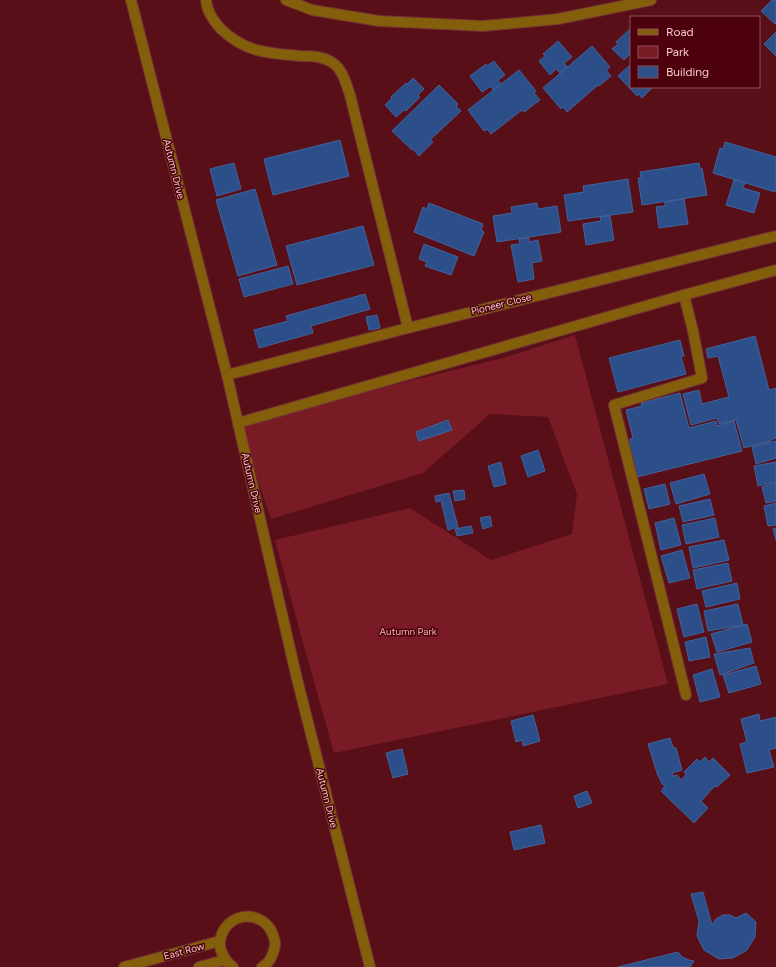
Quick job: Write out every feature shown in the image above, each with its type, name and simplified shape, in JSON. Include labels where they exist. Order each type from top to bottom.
[{"type":"street","name":"Autumn Drive","points":[[131,0],[238,423],[296,679],[370,967]]},
{"type":"street","points":[[206,0],[208,11],[216,23],[228,35],[244,46],[270,54],[320,57],[334,64],[342,72],[350,95],[408,328]]},
{"type":"street","points":[[286,0],[312,10],[379,21],[483,26],[558,19],[652,0]]},
{"type":"street","name":"Pioneer Close","points":[[226,375],[776,236]]},
{"type":"street","points":[[238,423],[776,270]]},
{"type":"street","points":[[684,295],[702,378],[614,405],[686,695]]},
{"type":"street","points":[[233,967],[225,960],[221,952],[220,941],[227,926],[234,920],[242,917],[252,917],[260,920],[268,925],[273,933],[275,950],[271,958],[262,967]]},
{"type":"street","name":"East Row","points":[[124,967],[220,941]]},
{"type":"street","name":"East Row","points":[[199,967],[225,960]]},
{"type":"green space","name":"Autumn Park","points":[[575,335],[668,684],[334,753],[275,540],[410,508],[491,560],[572,534],[577,494],[548,417],[490,414],[423,473],[271,519],[238,423],[503,358]]},
{"type":"building","points":[[772,0],[776,0],[775,24],[761,11]]},
{"type":"building","points":[[630,29],[630,56],[629,55],[624,60],[612,49],[618,44],[616,42]]},
{"type":"building","points":[[776,32],[776,56],[764,44]]},
{"type":"building","points":[[558,41],[572,57],[564,63],[567,67],[560,73],[556,69],[550,75],[539,61],[545,56],[543,54]]},
{"type":"building","points":[[592,46],[610,67],[606,70],[611,76],[599,86],[598,85],[567,112],[563,107],[561,109],[543,88]]},
{"type":"building","points":[[494,61],[505,75],[498,80],[501,84],[493,90],[491,86],[482,92],[470,76],[486,64],[487,66]]},
{"type":"building","points":[[630,65],[630,88],[652,88],[642,98],[639,94],[637,96],[618,76]]},
{"type":"building","points":[[519,70],[536,91],[534,93],[540,100],[524,112],[522,110],[491,134],[487,129],[484,131],[468,110]]},
{"type":"building","points":[[413,78],[424,89],[418,95],[420,97],[406,111],[404,110],[396,117],[385,105],[392,98],[391,97]]},
{"type":"building","points":[[439,85],[458,104],[456,106],[461,111],[430,140],[433,142],[419,156],[392,131]]},
{"type":"building","points":[[340,140],[349,176],[273,195],[264,159]]},
{"type":"building","points":[[725,142],[776,157],[775,192],[713,173],[720,148],[723,149]]},
{"type":"building","points":[[234,163],[241,189],[217,196],[210,169]]},
{"type":"building","points":[[699,163],[700,169],[702,168],[707,195],[642,205],[638,178],[641,178],[640,172]]},
{"type":"building","points":[[628,179],[633,212],[568,221],[564,195],[584,192],[583,186]]},
{"type":"building","points":[[734,180],[745,183],[743,188],[760,193],[754,213],[726,205]]},
{"type":"building","points":[[255,189],[277,265],[238,276],[216,200]]},
{"type":"building","points":[[684,199],[688,224],[659,228],[656,207],[665,206],[665,202]]},
{"type":"building","points":[[429,203],[483,224],[481,230],[484,232],[474,256],[414,232],[423,207],[427,209]]},
{"type":"building","points":[[537,203],[538,209],[557,206],[561,232],[497,242],[493,216],[512,213],[511,207]]},
{"type":"building","points":[[610,216],[614,240],[586,245],[583,224],[601,221],[600,217]]},
{"type":"building","points":[[363,226],[374,265],[297,285],[286,246]]},
{"type":"building","points":[[529,238],[529,242],[538,240],[542,261],[532,263],[534,279],[518,282],[511,245],[520,244],[519,239]]},
{"type":"building","points":[[424,244],[458,257],[451,275],[425,266],[427,262],[419,259]]},
{"type":"building","points":[[288,266],[293,284],[244,297],[239,279]]},
{"type":"building","points":[[365,294],[370,309],[311,326],[313,333],[259,348],[254,330],[288,321],[286,316]]},
{"type":"building","points":[[377,315],[380,328],[369,330],[366,317]]},
{"type":"building","points":[[755,336],[769,390],[776,388],[776,438],[771,441],[744,448],[736,420],[719,424],[717,418],[691,425],[683,394],[699,390],[702,404],[729,397],[718,356],[708,358],[706,349]]},
{"type":"building","points":[[680,340],[684,356],[681,357],[686,374],[618,392],[609,358]]},
{"type":"building","points":[[680,393],[689,428],[716,421],[717,426],[734,421],[742,451],[637,477],[628,442],[630,442],[630,439],[633,438],[626,410],[642,406],[641,403]]},
{"type":"building","points":[[448,420],[452,430],[419,441],[416,432]]},
{"type":"building","points":[[776,441],[776,458],[756,464],[752,447]]},
{"type":"building","points":[[538,450],[545,471],[528,477],[521,456]]},
{"type":"building","points":[[501,462],[506,484],[494,487],[488,466]]},
{"type":"building","points":[[776,462],[776,482],[758,486],[754,466]]},
{"type":"building","points":[[704,474],[710,494],[676,504],[670,483]]},
{"type":"building","points":[[776,483],[776,501],[766,503],[762,487]]},
{"type":"building","points":[[665,484],[670,504],[649,509],[644,489]]},
{"type":"building","points":[[464,490],[465,499],[455,501],[453,491]]},
{"type":"building","points":[[449,493],[458,527],[448,530],[441,501],[436,502],[435,496]]},
{"type":"building","points":[[710,499],[714,515],[683,522],[679,506]]},
{"type":"building","points":[[776,503],[776,525],[768,526],[764,506]]},
{"type":"building","points":[[490,516],[492,526],[483,529],[480,518]]},
{"type":"building","points":[[674,518],[681,545],[661,550],[655,523]]},
{"type":"building","points":[[715,518],[719,537],[686,544],[682,525]]},
{"type":"building","points":[[471,526],[473,533],[457,536],[455,529]]},
{"type":"building","points":[[776,528],[776,540],[773,529]]},
{"type":"building","points":[[724,540],[729,560],[693,568],[689,547]]},
{"type":"building","points":[[682,550],[690,578],[669,583],[661,556]]},
{"type":"building","points":[[728,563],[732,581],[697,589],[693,570]]},
{"type":"building","points":[[737,583],[740,599],[706,607],[702,591]]},
{"type":"building","points":[[697,604],[704,632],[684,637],[677,609]]},
{"type":"building","points":[[738,604],[743,625],[708,631],[704,611]]},
{"type":"building","points":[[747,624],[752,642],[717,652],[711,634]]},
{"type":"building","points":[[706,637],[710,657],[689,661],[685,642]]},
{"type":"building","points":[[750,648],[754,663],[720,675],[714,654]]},
{"type":"building","points":[[756,666],[761,684],[729,693],[723,675]]},
{"type":"building","points":[[712,669],[720,697],[700,702],[693,675]]},
{"type":"building","points":[[759,714],[760,721],[776,717],[776,748],[769,750],[774,767],[747,773],[740,744],[747,742],[741,719]]},
{"type":"building","points":[[533,715],[540,741],[523,746],[522,740],[516,742],[511,721]]},
{"type":"building","points":[[670,738],[673,747],[676,748],[682,770],[672,773],[673,776],[677,775],[681,780],[686,775],[684,772],[697,759],[700,762],[705,757],[709,762],[713,758],[730,775],[717,787],[715,786],[701,801],[708,808],[694,823],[661,791],[665,786],[662,784],[658,776],[648,744]]},
{"type":"building","points":[[402,749],[408,774],[393,778],[386,753]]},
{"type":"building","points":[[587,791],[592,803],[578,808],[574,796]]},
{"type":"building","points":[[541,825],[545,843],[514,850],[510,832]]},
{"type":"building","points":[[703,892],[712,925],[716,919],[723,915],[730,915],[736,918],[746,913],[756,922],[755,937],[747,950],[733,958],[719,959],[704,950],[697,936],[699,921],[691,894]]},
{"type":"building","points":[[678,952],[682,957],[694,961],[690,967],[618,967]]}]
